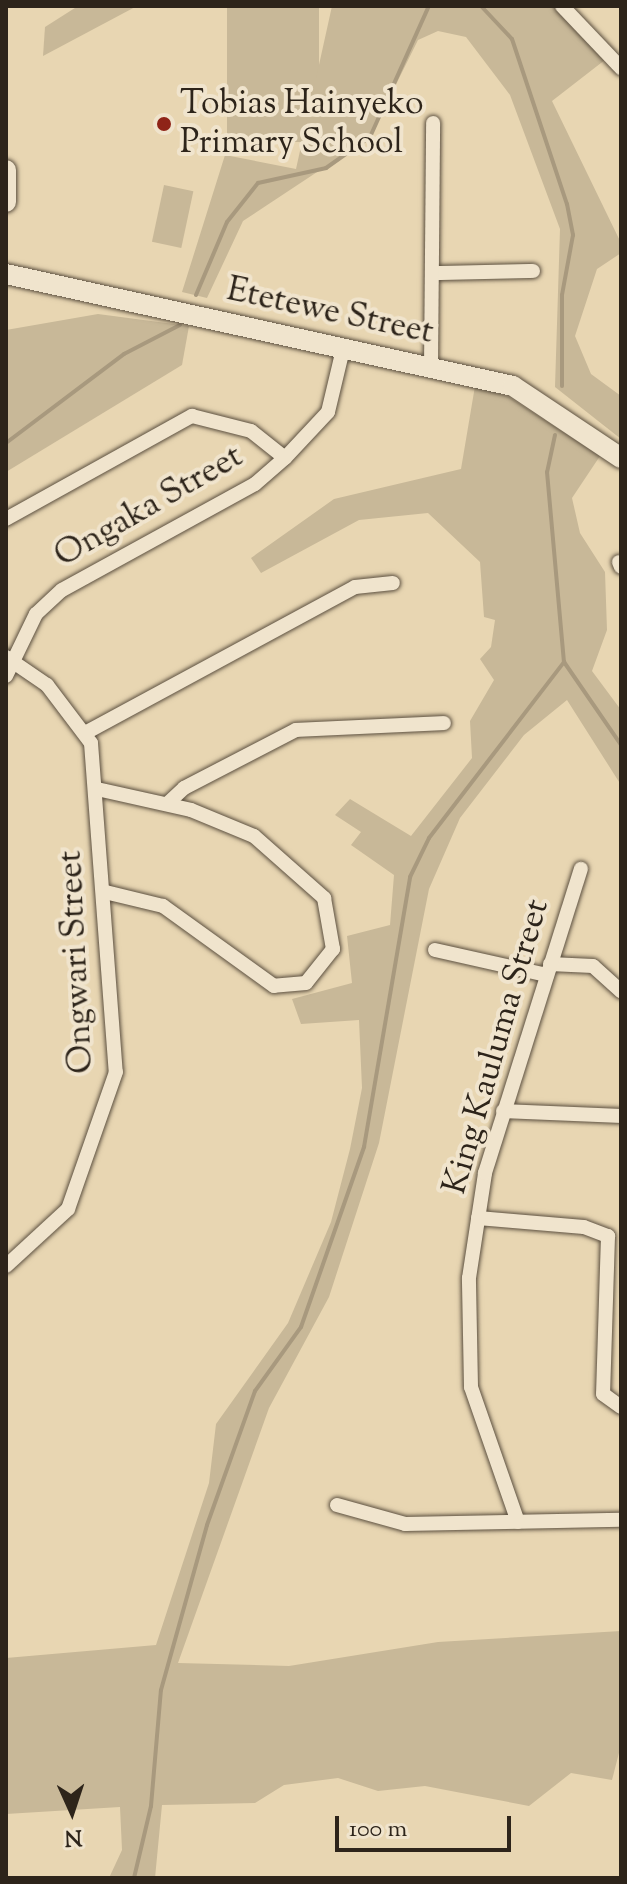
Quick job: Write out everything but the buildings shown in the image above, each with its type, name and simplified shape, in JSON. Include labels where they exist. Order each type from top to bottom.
[{"type":"street","points":[[562,6],[621,68]]},
{"type":"street","points":[[431,367],[437,273],[433,123]]},
{"type":"street","points":[[6,170],[6,202]]},
{"type":"street","points":[[437,273],[533,271]]},
{"type":"street","name":"Etetewe Street","points":[[6,274],[513,386],[621,458]]},
{"type":"street","name":"Ongaka Street","points":[[6,676],[9,658],[36,614],[62,590],[255,484],[285,458],[328,412],[343,349]]},
{"type":"street","points":[[6,519],[192,416],[251,431],[285,458]]},
{"type":"street","points":[[9,658],[87,732],[355,587],[393,583]]},
{"type":"street","points":[[168,803],[184,788],[296,730],[444,723]]},
{"type":"street","name":"Ongwari Street","points":[[6,1266],[68,1209],[112,1095],[116,1039],[97,789],[87,732]]},
{"type":"street","points":[[97,789],[168,803],[254,836],[324,898],[333,943],[324,965],[297,987],[274,986],[163,906],[105,892]]},
{"type":"street","name":"King Kauluma Street","points":[[518,1522],[471,1387],[468,1292],[478,1218],[503,1111],[581,869]]},
{"type":"street","points":[[435,950],[549,970],[593,966],[621,991]]},
{"type":"street","points":[[503,1111],[621,1116]]},
{"type":"street","points":[[478,1218],[584,1227],[608,1236],[603,1394],[621,1407]]},
{"type":"street","points":[[337,1505],[405,1524],[621,1520]]},
{"type":"shaded area","points":[[78,6],[137,6],[43,56],[45,27]]},
{"type":"shaded area","points":[[227,6],[319,6],[319,142],[227,142]]},
{"type":"shaded area","points":[[332,6],[562,6],[610,56],[552,101],[621,243],[621,253],[597,269],[575,336],[591,374],[621,396],[621,439],[555,387],[560,229],[510,95],[466,37],[438,31],[418,40],[370,137],[243,221],[207,298],[182,292],[225,155],[296,169]]},
{"type":"shaded area","points":[[164,185],[193,191],[181,248],[152,242]]},
{"type":"shaded area","points":[[98,314],[189,326],[182,365],[6,472],[6,330]]},
{"type":"shaded area","points":[[475,386],[509,397],[600,456],[572,498],[580,533],[605,572],[607,630],[592,671],[621,710],[621,785],[567,700],[524,735],[460,818],[429,889],[379,1143],[329,1297],[269,1408],[178,1663],[289,1666],[438,1642],[621,1631],[621,1745],[612,1780],[571,1773],[529,1806],[425,1786],[378,1791],[338,1778],[284,1785],[255,1803],[162,1805],[155,1878],[109,1878],[122,1850],[120,1807],[6,1814],[6,1658],[156,1645],[209,1483],[216,1424],[288,1323],[331,1222],[350,1149],[362,1088],[359,1020],[301,1024],[292,999],[352,983],[347,936],[390,925],[394,875],[351,845],[361,832],[335,815],[350,799],[411,836],[472,758],[470,721],[494,680],[480,659],[491,647],[495,620],[484,617],[480,562],[428,513],[359,520],[261,573],[251,558],[334,499],[461,469]]},
{"type":"waterway","points":[[196,295],[227,222],[258,183],[326,168],[370,137],[429,6]]},
{"type":"waterway","points":[[481,6],[512,39],[567,204],[573,235],[562,295],[562,386]]},
{"type":"waterway","points":[[6,443],[124,354],[180,325]]},
{"type":"waterway","points":[[555,435],[547,472],[564,662],[621,745]]},
{"type":"waterway","points":[[134,1878],[151,1806],[161,1690],[207,1525],[255,1391],[301,1327],[364,1147],[410,877],[429,838],[564,662]]},
{"type":"place","name":"Tobias Hainyeko Primary School","points":[[164,124]]}]
